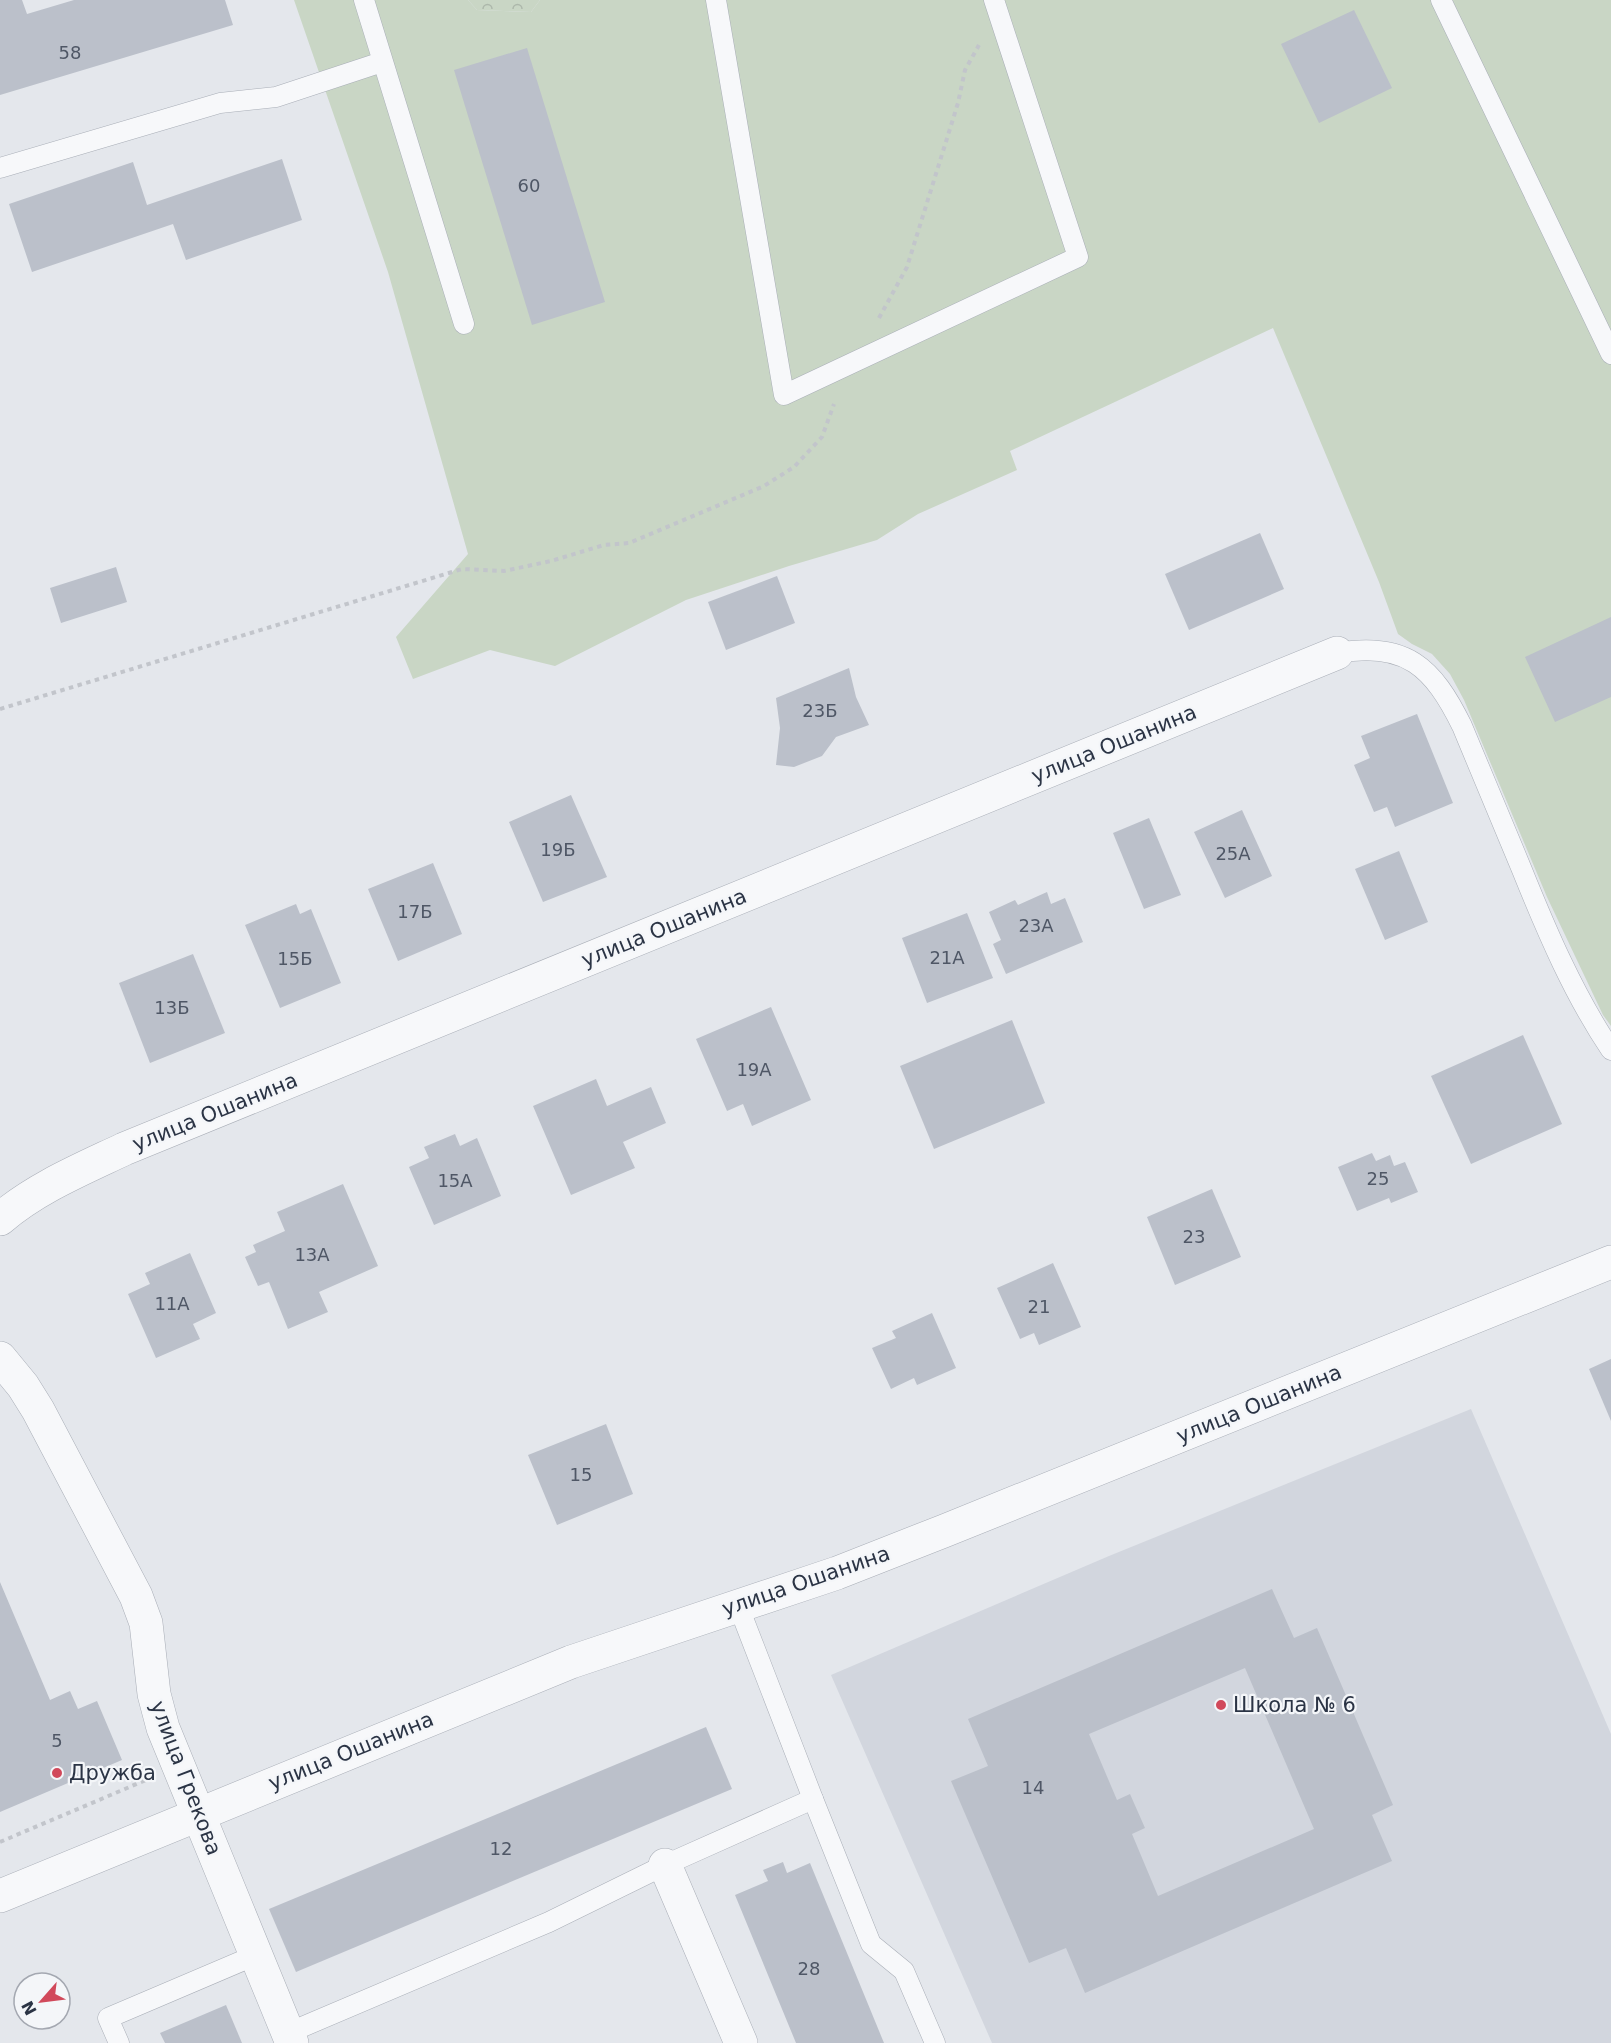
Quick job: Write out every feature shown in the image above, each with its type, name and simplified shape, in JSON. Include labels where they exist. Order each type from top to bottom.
[{"type":"street","name":"улица Ошанина","points":[[0,1219],[49,1187],[124,1149],[1337,653]]},
{"type":"street","name":"улица Ошанина","points":[[0,1896],[571,1662],[837,1573],[944,1532],[1611,1262]]},
{"type":"street","name":"улица Грекова","points":[[0,1358],[23,1386],[38,1410],[136,1596],[146,1623],[154,1694],[163,1728],[290,2038]]},
{"type":"street","points":[[665,1865],[741,2043]]},
{"type":"lane","points":[[364,0],[464,324]]},
{"type":"lane","points":[[716,0],[784,395],[1078,257],[994,0]]},
{"type":"lane","points":[[1441,0],[1611,354]]},
{"type":"lane","points":[[0,168],[220,103],[276,97],[382,62]]},
{"type":"lane","points":[[1337,653],[1361,649],[1391,652],[1421,667],[1437,682],[1462,726],[1539,912],[1565,968],[1595,1026],[1611,1050]]},
{"type":"lane","points":[[738,1605],[871,1944],[904,1971],[935,2043]]},
{"type":"lane","points":[[290,2038],[549,1922],[665,1865],[813,1799]]},
{"type":"lane","points":[[119,2043],[108,2018],[256,1955]]},
{"type":"path","points":[[875,324],[907,267],[951,125],[965,70],[980,42]]},
{"type":"path","points":[[0,709],[462,569],[504,571],[551,561],[603,545],[629,543],[764,486],[794,467],[822,437],[835,400]]},
{"type":"path","points":[[0,1842],[179,1766]]},
{"type":"shaded area","name":"Школа № 6","points":[[1471,1409],[1611,1734],[1611,2043],[992,2043],[831,1675],[1109,1556]]},
{"type":"green space","points":[[294,0],[468,0],[477,10],[531,12],[540,0],[1611,0],[1611,1026],[1603,1015],[1547,897],[1464,700],[1450,674],[1432,654],[1398,634],[1379,582],[1273,328],[1010,451],[1017,470],[918,514],[877,540],[686,600],[555,666],[490,650],[413,679],[396,637],[468,554],[388,272]]},
{"type":"green space","points":[[468,0],[540,0],[531,12],[477,10]]},
{"type":"building","points":[[0,0],[22,0],[27,14],[74,0],[225,0],[233,25],[0,95]]},
{"type":"building","points":[[1354,10],[1392,88],[1319,123],[1281,44]]},
{"type":"building","points":[[527,48],[605,302],[532,325],[454,70]]},
{"type":"building","points":[[282,159],[302,220],[186,260],[173,224],[32,272],[9,204],[133,162],[147,205]]},
{"type":"building","points":[[1260,533],[1284,589],[1189,630],[1165,574]]},
{"type":"building","points":[[116,567],[127,602],[61,623],[50,588]]},
{"type":"building","points":[[777,576],[795,623],[726,650],[708,602]]},
{"type":"building","points":[[1611,617],[1611,697],[1555,722],[1525,657]]},
{"type":"building","points":[[849,668],[856,697],[869,725],[836,737],[822,756],[794,767],[776,765],[780,728],[776,698]]},
{"type":"building","points":[[1417,714],[1453,803],[1395,827],[1387,807],[1374,812],[1354,765],[1370,758],[1361,736]]},
{"type":"building","points":[[571,795],[607,877],[543,902],[509,822]]},
{"type":"building","points":[[1242,810],[1272,876],[1225,898],[1194,832]]},
{"type":"building","points":[[1149,818],[1181,895],[1144,909],[1113,833]]},
{"type":"building","points":[[1399,851],[1428,922],[1385,940],[1355,869]]},
{"type":"building","points":[[433,863],[462,934],[398,961],[368,889]]},
{"type":"building","points":[[1047,892],[1051,904],[1065,898],[1083,942],[1006,974],[993,944],[1001,940],[989,912],[1015,900],[1018,905]]},
{"type":"building","points":[[296,904],[300,914],[311,909],[341,983],[280,1008],[245,925]]},
{"type":"building","points":[[967,913],[993,978],[927,1003],[902,938]]},
{"type":"building","points":[[193,954],[225,1033],[150,1063],[119,983]]},
{"type":"building","points":[[771,1007],[811,1100],[752,1126],[743,1104],[727,1111],[696,1039]]},
{"type":"building","points":[[1012,1020],[1045,1103],[934,1149],[900,1066]]},
{"type":"building","points":[[1523,1035],[1562,1124],[1471,1164],[1431,1076]]},
{"type":"building","points":[[596,1079],[607,1106],[651,1087],[666,1123],[623,1142],[635,1168],[571,1195],[533,1106]]},
{"type":"building","points":[[455,1134],[460,1146],[477,1138],[501,1196],[434,1225],[409,1167],[429,1158],[424,1147]]},
{"type":"building","points":[[1372,1153],[1376,1161],[1390,1155],[1394,1166],[1405,1162],[1418,1192],[1391,1203],[1389,1198],[1357,1211],[1338,1167]]},
{"type":"building","points":[[343,1184],[378,1266],[319,1292],[328,1312],[288,1329],[269,1282],[258,1286],[245,1257],[256,1252],[253,1245],[285,1231],[277,1212]]},
{"type":"building","points":[[1212,1189],[1241,1257],[1175,1285],[1147,1217]]},
{"type":"building","points":[[190,1253],[216,1313],[193,1324],[200,1339],[156,1358],[128,1294],[150,1284],[145,1273]]},
{"type":"building","points":[[1053,1263],[1081,1327],[1039,1345],[1034,1333],[1020,1339],[997,1288]]},
{"type":"building","points":[[932,1313],[956,1368],[917,1385],[914,1378],[891,1389],[872,1348],[896,1338],[892,1331]]},
{"type":"building","points":[[1611,1359],[1611,1421],[1589,1369]]},
{"type":"building","points":[[606,1424],[633,1494],[557,1525],[528,1455]]},
{"type":"building","points":[[0,1582],[50,1700],[70,1691],[78,1709],[97,1701],[122,1760],[0,1812]]},
{"type":"building","points":[[1272,1589],[1294,1638],[1317,1628],[1393,1805],[1372,1815],[1392,1861],[1085,1993],[1066,1948],[1029,1963],[951,1781],[988,1766],[968,1719]],"holes":[[[1245,1668],[1314,1829],[1158,1896],[1132,1834],[1145,1828],[1130,1794],[1117,1800],[1089,1734]]]},
{"type":"building","points":[[706,1727],[732,1789],[296,1972],[269,1909]]},
{"type":"building","points":[[783,1862],[787,1873],[810,1863],[884,2043],[796,2043],[735,1895],[768,1881],[763,1870]]},
{"type":"building","points":[[226,2005],[242,2043],[165,2043],[160,2033]]},
{"type":"place","name":"Школа № 6","points":[[1221,1705]]},
{"type":"place","name":"Дружба","points":[[57,1773]]}]
